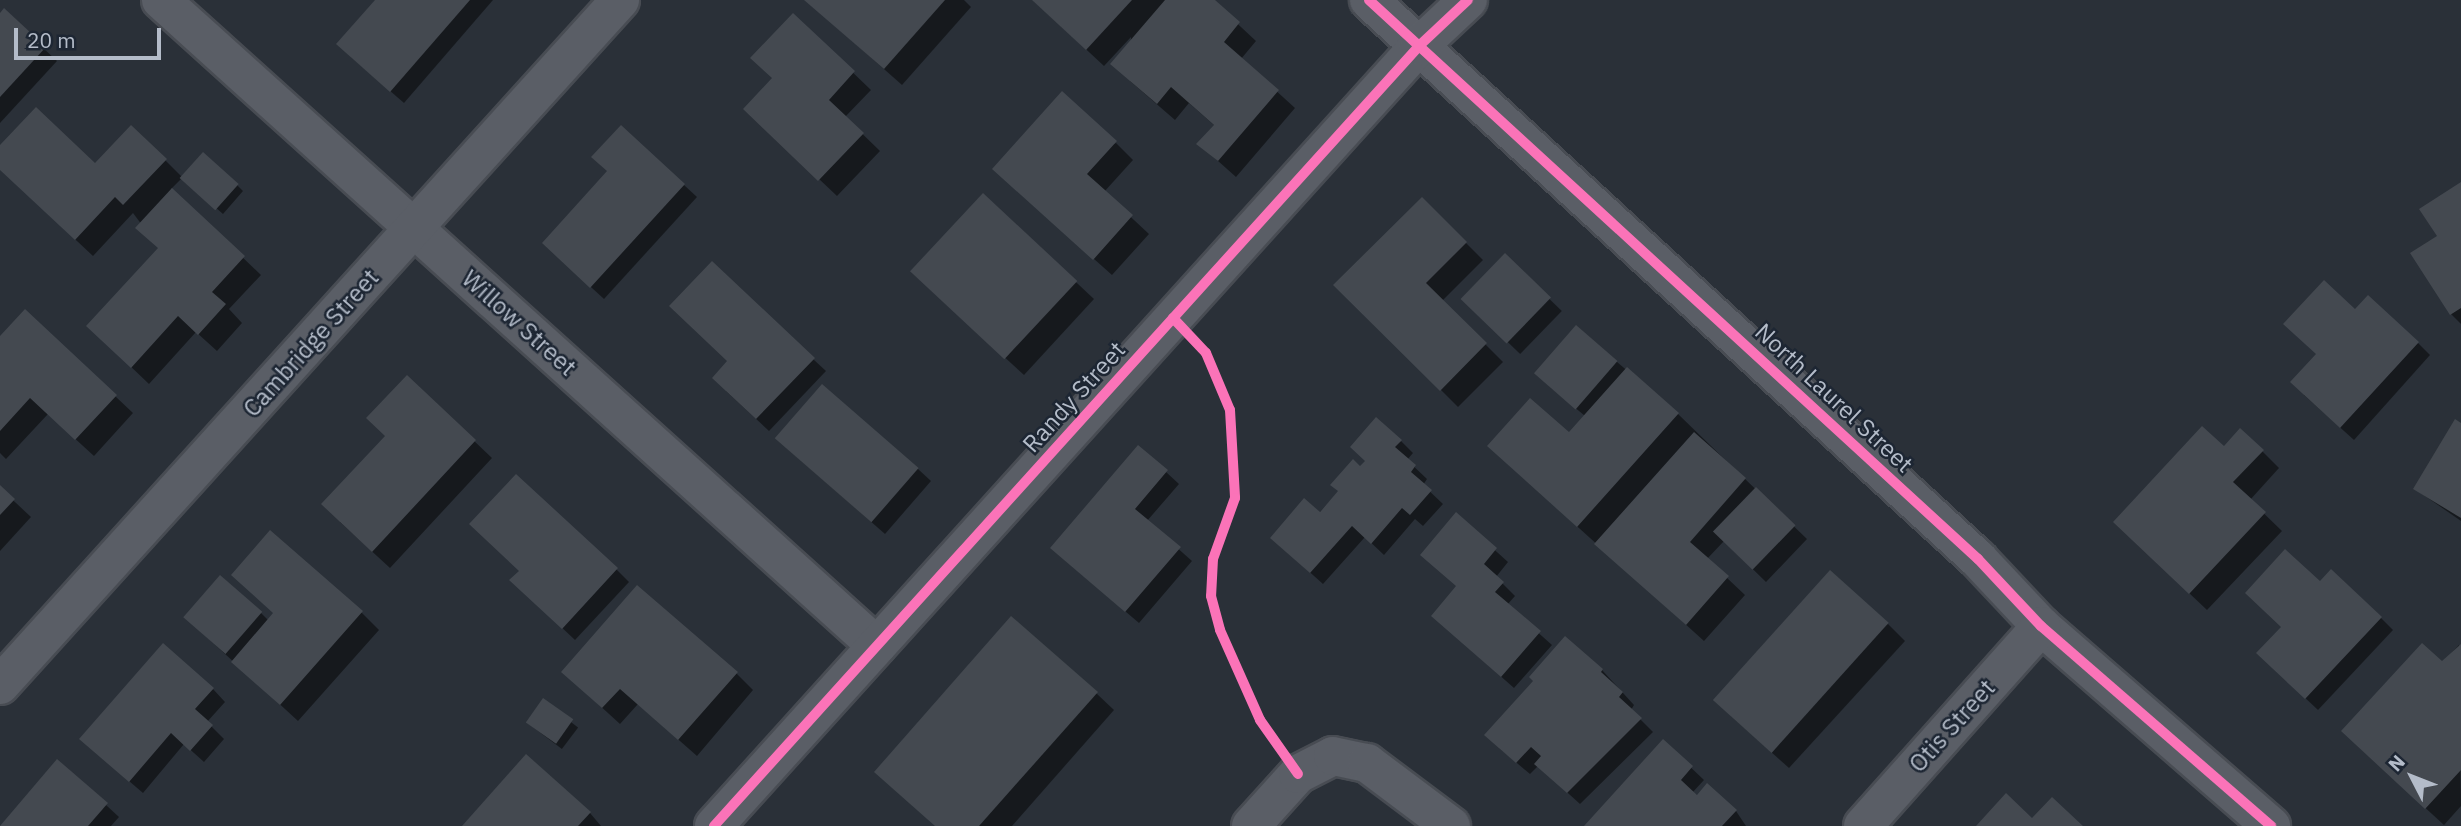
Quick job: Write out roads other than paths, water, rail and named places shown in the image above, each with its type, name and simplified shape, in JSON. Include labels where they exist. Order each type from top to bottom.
[{"type":"street","name":"Willow Street","points":[[161,0],[877,646]]},
{"type":"street","name":"Cambridge Street","points":[[0,685],[620,0]]},
{"type":"street","name":"North Laurel Street","points":[[1369,0],[1978,559],[2041,626],[2271,826]]},
{"type":"street","name":"Randy Street","points":[[714,826],[1419,46],[1468,0]]},
{"type":"street","name":"Otis Street","points":[[1863,826],[2041,626]]},
{"type":"street","points":[[1251,826],[1298,774],[1334,756],[1367,763],[1451,826]]}]
